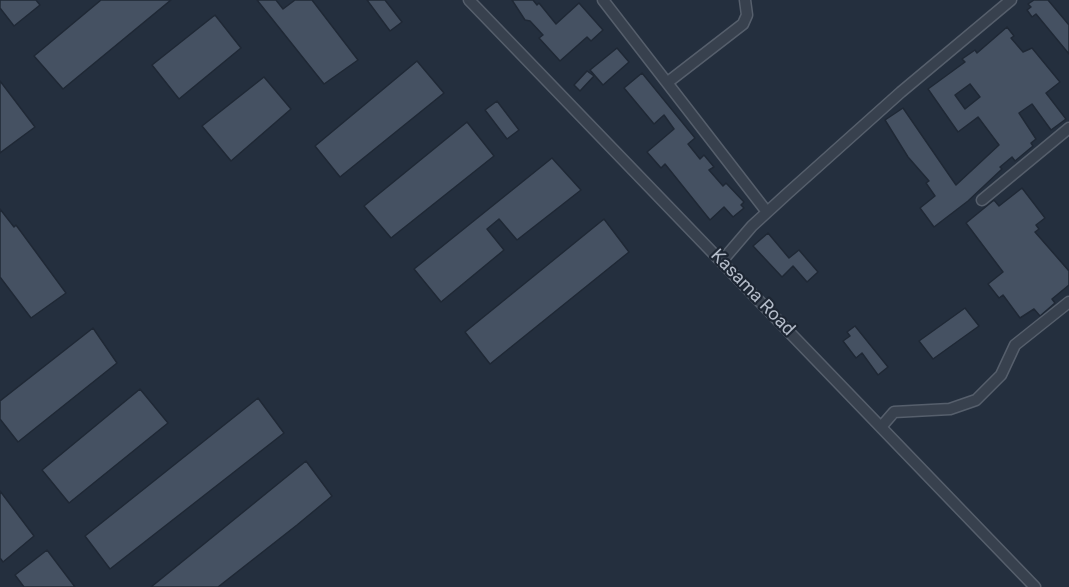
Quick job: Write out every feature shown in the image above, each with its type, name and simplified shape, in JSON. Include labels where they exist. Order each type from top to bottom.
[{"type":"street","name":"Kasama Road","points":[[469,0],[1035,587]]},
{"type":"street","points":[[603,0],[767,212]]},
{"type":"street","points":[[668,82],[743,24],[747,15],[745,0]]},
{"type":"street","points":[[722,261],[767,212],[902,92],[1011,0]]},
{"type":"street","points":[[982,200],[1069,128]]},
{"type":"street","points":[[881,427],[894,412],[950,409],[976,400],[1001,375],[1015,345],[1035,326],[1069,302]]},
{"type":"building","points":[[0,0],[36,0],[40,5],[14,26],[0,8]]},
{"type":"building","points":[[101,0],[171,0],[63,89],[34,56]]},
{"type":"building","points":[[257,0],[276,0],[283,9],[295,0],[312,0],[358,60],[324,84]]},
{"type":"building","points":[[367,0],[385,0],[402,22],[390,31]]},
{"type":"building","points":[[512,0],[533,0],[537,5],[539,3],[556,24],[579,3],[603,30],[591,41],[587,37],[560,61],[539,38],[543,35],[530,21],[525,20]]},
{"type":"building","points":[[1034,0],[1048,0],[1069,25],[1069,54],[1036,14],[1032,17],[1027,10],[1031,7],[1028,4]]},
{"type":"building","points":[[215,15],[241,48],[179,99],[152,65]]},
{"type":"building","points":[[1007,27],[1014,36],[1011,38],[1023,52],[1032,48],[1060,82],[1046,93],[1066,119],[1051,130],[1032,104],[1019,113],[1036,139],[1031,143],[1033,146],[1015,161],[1012,157],[968,201],[934,227],[920,208],[935,196],[926,183],[929,181],[908,157],[885,120],[903,108],[956,185],[999,145],[978,117],[958,132],[928,89],[965,62],[962,59],[975,50],[977,53]],"holes":[[[970,84],[980,97],[965,109],[955,95]]]},
{"type":"building","points":[[617,48],[629,62],[603,85],[590,70]]},
{"type":"building","points":[[417,61],[444,93],[340,177],[315,146]]},
{"type":"building","points":[[587,71],[594,76],[580,91],[574,85]]},
{"type":"building","points":[[642,73],[695,138],[688,144],[700,159],[704,155],[714,167],[709,170],[723,186],[726,183],[744,202],[741,205],[744,208],[733,217],[724,207],[710,220],[665,164],[661,168],[647,152],[674,129],[664,115],[654,124],[624,88]]},
{"type":"building","points":[[264,77],[291,109],[231,161],[202,126]]},
{"type":"building","points":[[0,81],[35,127],[0,153]]},
{"type":"building","points":[[497,101],[519,130],[507,139],[485,110]]},
{"type":"building","points":[[467,122],[494,156],[391,238],[364,206]]},
{"type":"building","points":[[552,158],[581,190],[517,240],[499,219],[487,229],[504,250],[441,302],[414,269]]},
{"type":"building","points":[[1022,188],[1045,218],[1036,225],[1039,229],[1035,232],[1069,271],[1069,285],[1052,299],[1055,303],[1040,316],[1034,309],[1020,318],[1003,295],[999,298],[988,284],[1003,272],[966,223],[994,200],[999,206]]},
{"type":"building","points":[[0,209],[14,227],[16,225],[66,293],[31,318],[0,277]]},
{"type":"building","points":[[604,219],[629,252],[490,364],[465,332]]},
{"type":"building","points":[[768,233],[789,258],[799,250],[818,272],[807,282],[793,266],[782,277],[753,246]]},
{"type":"building","points":[[965,308],[979,326],[933,359],[919,341]]},
{"type":"building","points":[[855,326],[888,367],[878,375],[862,353],[856,358],[843,341],[850,336],[847,332]]},
{"type":"building","points":[[93,328],[117,363],[18,442],[0,419],[0,401]]},
{"type":"building","points":[[140,389],[168,423],[69,503],[42,470]]},
{"type":"building","points":[[258,398],[284,433],[110,569],[85,536]]},
{"type":"building","points":[[306,461],[332,496],[297,525],[218,587],[151,587]]},
{"type":"building","points":[[0,491],[34,536],[3,562],[0,558]]},
{"type":"building","points":[[47,550],[75,587],[24,587],[15,575]]}]
